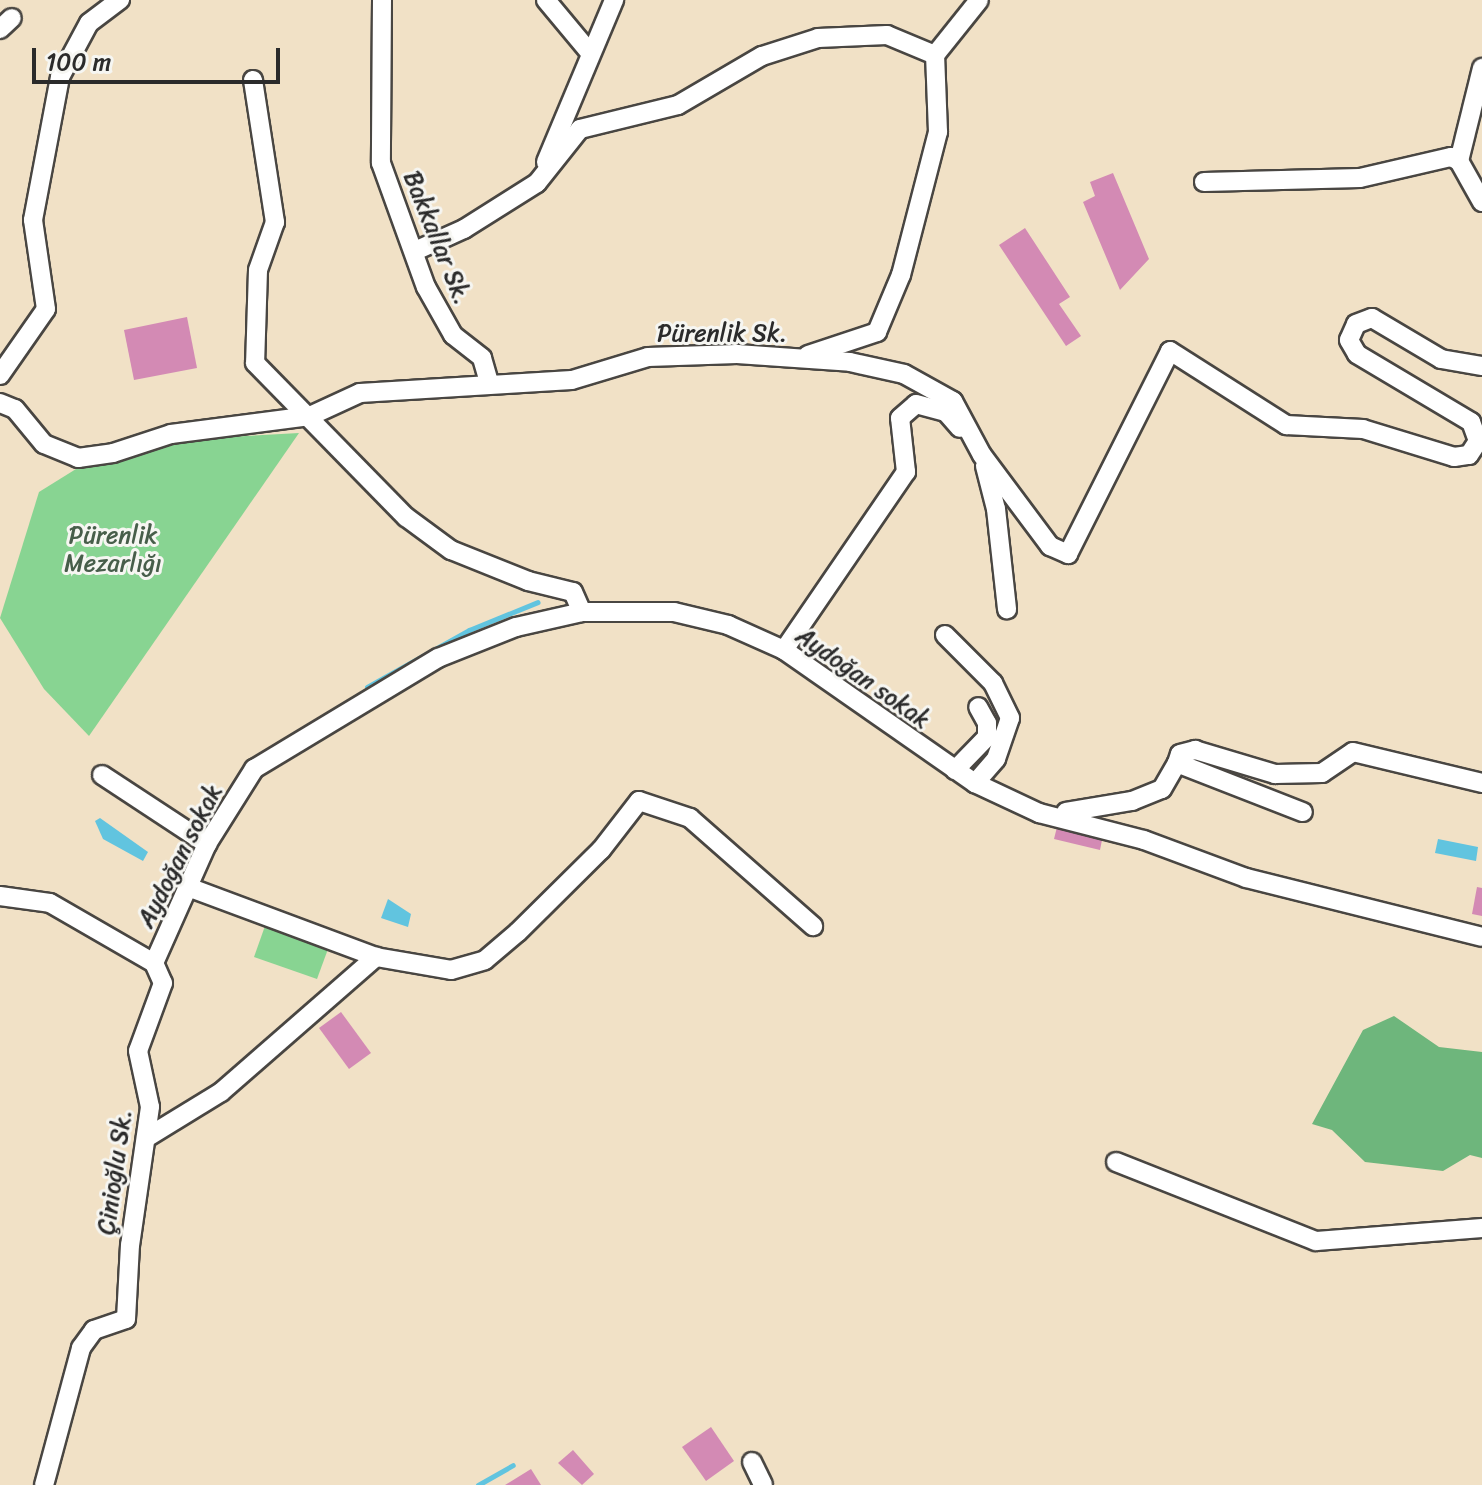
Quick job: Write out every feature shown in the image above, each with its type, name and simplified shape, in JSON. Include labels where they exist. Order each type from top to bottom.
[{"type":"street","points":[[0,375],[46,309],[33,220],[60,77],[89,23],[120,0]]},
{"type":"street","name":"Bakkallar Sk.","points":[[382,0],[381,163],[426,287],[453,335],[482,358],[489,382]]},
{"type":"street","points":[[546,0],[591,54]]},
{"type":"street","points":[[537,183],[614,0]]},
{"type":"street","points":[[798,358],[877,332],[901,275],[938,132],[935,55],[979,0]]},
{"type":"street","points":[[415,251],[464,229],[537,183],[580,129],[678,105],[762,56],[818,38],[887,35],[935,55]]},
{"type":"street","points":[[1482,68],[1459,161],[1482,202]]},
{"type":"street","points":[[253,80],[275,222],[258,270],[255,363],[406,517],[451,550],[528,581],[573,592],[582,612]]},
{"type":"street","points":[[1204,182],[1360,178],[1442,157],[1459,161]]},
{"type":"street","name":"Pürenlik Sk.","points":[[0,403],[15,409],[44,444],[78,458],[113,453],[171,434],[310,416],[360,393],[439,390],[489,382],[572,380],[648,357],[798,358],[850,362],[904,374],[953,401],[982,455],[1050,546],[1068,554],[1170,351],[1286,425],[1363,429],[1454,457],[1469,455],[1478,441],[1471,422],[1357,354],[1349,340],[1356,324],[1372,318],[1441,359],[1482,366]]},
{"type":"street","points":[[784,650],[906,472],[900,418],[916,404],[946,412],[982,455],[996,509],[1007,609]]},
{"type":"street","name":"Aydoğan sokak","points":[[154,963],[207,844],[254,769],[350,708],[438,658],[516,627],[582,612],[674,612],[728,625],[784,650],[975,783],[1039,813],[1144,840],[1246,878],[1482,937]]},
{"type":"street","points":[[945,635],[993,683],[1010,718],[996,759],[975,783]]},
{"type":"street","points":[[955,770],[987,737],[987,723],[978,707]]},
{"type":"street","points":[[1039,813],[1132,801],[1162,789],[1180,754],[1195,750],[1275,774],[1322,773],[1353,752],[1482,783]]},
{"type":"street","points":[[1177,763],[1303,812]]},
{"type":"street","points":[[102,775],[207,844]]},
{"type":"street","points":[[188,887],[376,957],[451,970],[485,960],[601,850],[639,801],[690,818],[813,926]]},
{"type":"street","points":[[0,896],[50,903],[154,963]]},
{"type":"street","points":[[146,1138],[221,1092],[376,957]]},
{"type":"street","name":"Çinioğlu Sk.","points":[[44,1485],[81,1348],[94,1330],[126,1319],[130,1245],[150,1107],[138,1051],[163,983],[154,963]]},
{"type":"street","points":[[1116,1162],[1316,1241],[1482,1228]]},
{"type":"street","points":[[752,1462],[763,1485]]},
{"type":"green space","name":"Pürenlik Mezarlığı","points":[[299,433],[89,736],[44,689],[0,618],[39,492],[76,469],[173,440]]},
{"type":"green space","points":[[265,926],[328,949],[317,979],[254,957]]},
{"type":"green space","points":[[1394,1016],[1439,1047],[1482,1052],[1482,1158],[1470,1155],[1443,1171],[1365,1162],[1332,1130],[1312,1124],[1363,1030]]},
{"type":"water","points":[[100,818],[148,852],[143,861],[103,839],[95,821]]},
{"type":"water","points":[[1438,839],[1478,847],[1476,861],[1435,853]]},
{"type":"water","points":[[388,899],[411,914],[408,927],[381,918]]},
{"type":"building","points":[[1113,173],[1149,259],[1120,290],[1083,202],[1095,196],[1090,182]]},
{"type":"building","points":[[1025,228],[1070,297],[1059,304],[1081,336],[1066,346],[999,245]]},
{"type":"building","points":[[187,317],[197,368],[134,380],[124,330]]},
{"type":"building","points":[[1058,823],[1103,835],[1100,850],[1054,839]]},
{"type":"building","points":[[1477,887],[1482,888],[1482,916],[1472,914]]},
{"type":"building","points":[[341,1012],[371,1053],[349,1069],[319,1028]]},
{"type":"building","points":[[711,1427],[734,1461],[706,1481],[682,1447]]},
{"type":"building","points":[[573,1450],[594,1474],[582,1485],[558,1463]]},
{"type":"building","points":[[531,1469],[541,1485],[505,1485]]},
{"type":"waterway","points":[[367,687],[469,630],[538,602]]},
{"type":"waterway","points":[[478,1485],[513,1465]]}]
